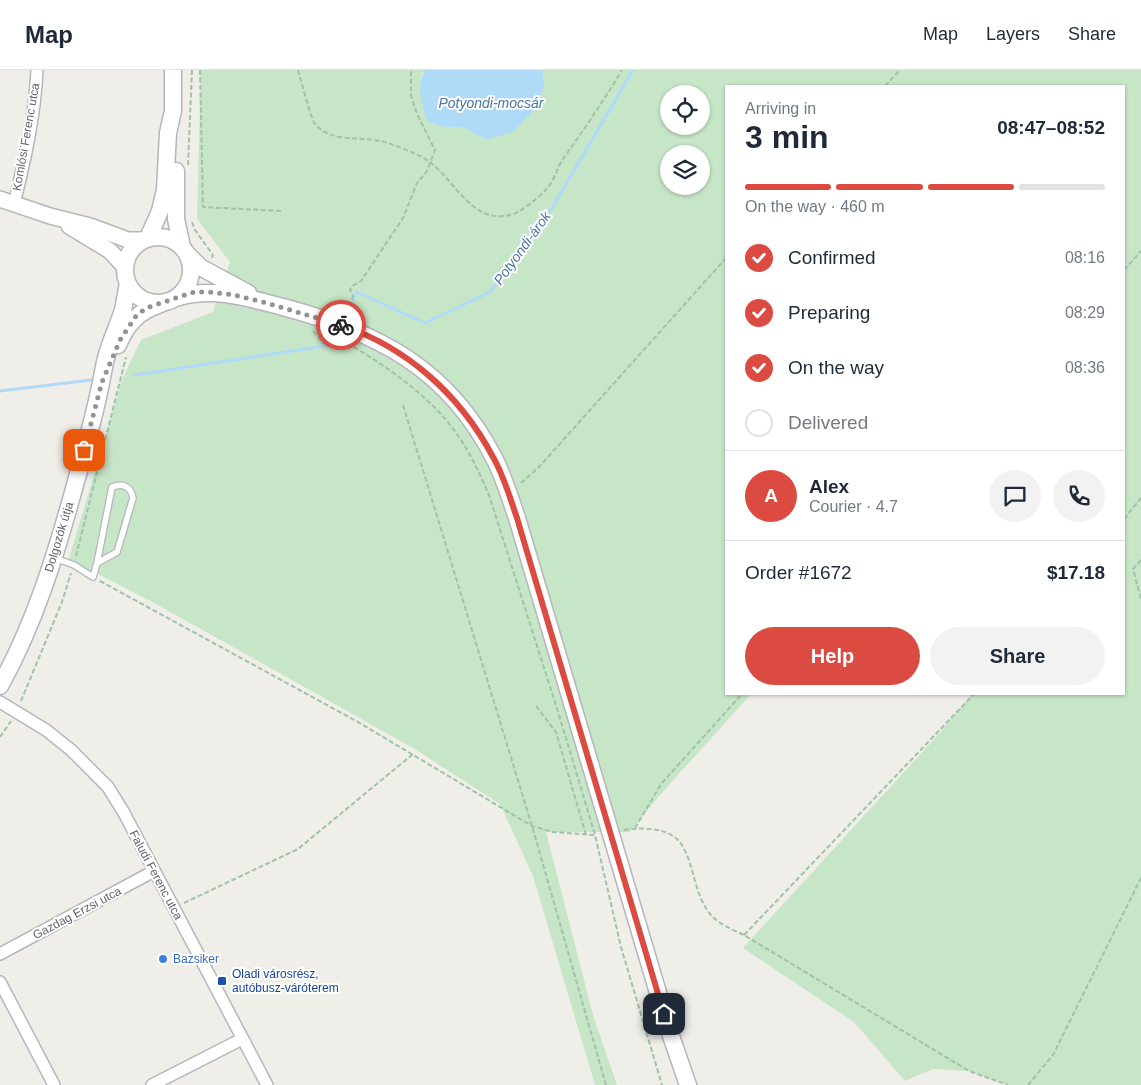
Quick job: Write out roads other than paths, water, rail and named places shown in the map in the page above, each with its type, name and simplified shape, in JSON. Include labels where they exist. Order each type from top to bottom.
[{"type":"main road","points":[[146,239],[160,211],[165,190],[168,133],[173,111],[173,70]]},
{"type":"main road","points":[[173,111],[177,128],[176,219],[185,251],[192,266],[191,278],[187,288],[179,297]]},
{"type":"main road","points":[[263,302],[200,267],[185,251],[166,238],[146,239],[132,248],[125,266],[128,284],[134,293],[144,300],[161,304],[194,292],[234,295],[304,313],[347,327],[376,340],[418,366],[439,384],[459,405],[478,430],[494,459],[507,489],[670,1033],[688,1085]]},
{"type":"main road","name":"Dolgozók útja","points":[[0,686],[12,665],[35,612],[54,557],[102,382],[104,366],[123,309],[128,284]]},
{"type":"main road","name":"Dolgozók útja","points":[[102,382],[120,340],[136,316],[146,308],[161,304]]},
{"type":"street","name":"Komlósi Ferenc utca","points":[[7,202],[24,163],[36,93],[37,70]]},
{"type":"street","points":[[7,202],[50,216],[71,220],[128,240],[146,239]]},
{"type":"street","points":[[50,216],[110,251],[125,266]]},
{"type":"street","name":"Faludi Ferenc utca","points":[[0,702],[46,730],[71,750],[108,787],[267,1085]]},
{"type":"street","name":"Gazdag Erzsi utca","points":[[0,954],[154,871]]},
{"type":"street","points":[[0,982],[54,1085]]},
{"type":"street","points":[[152,1085],[242,1039]]},
{"type":"lane","points":[[54,557],[74,565],[94,577],[112,487],[118,485],[128,487],[132,492],[133,498],[117,552],[97,563]]},
{"type":"water","name":"Potyondi-mocsár","points":[[425,70],[542,70],[544,86],[537,106],[514,131],[487,140],[465,128],[439,126],[427,121],[420,89]]},
{"type":"waterway","name":"Potyondi-árok","points":[[353,300],[357,292],[425,323],[490,292],[552,208],[633,70]]},
{"type":"waterway","name":"Potyondi-árok","points":[[135,375],[331,345],[334,339]]},
{"type":"waterway","name":"Potyondi-árok","points":[[0,391],[91,380]]},
{"type":"place","name":"Bazsiker","points":[[163,959]]},
{"type":"place","name":"Oladi városrész, autóbusz-váróterem","points":[[222,981]]}]
